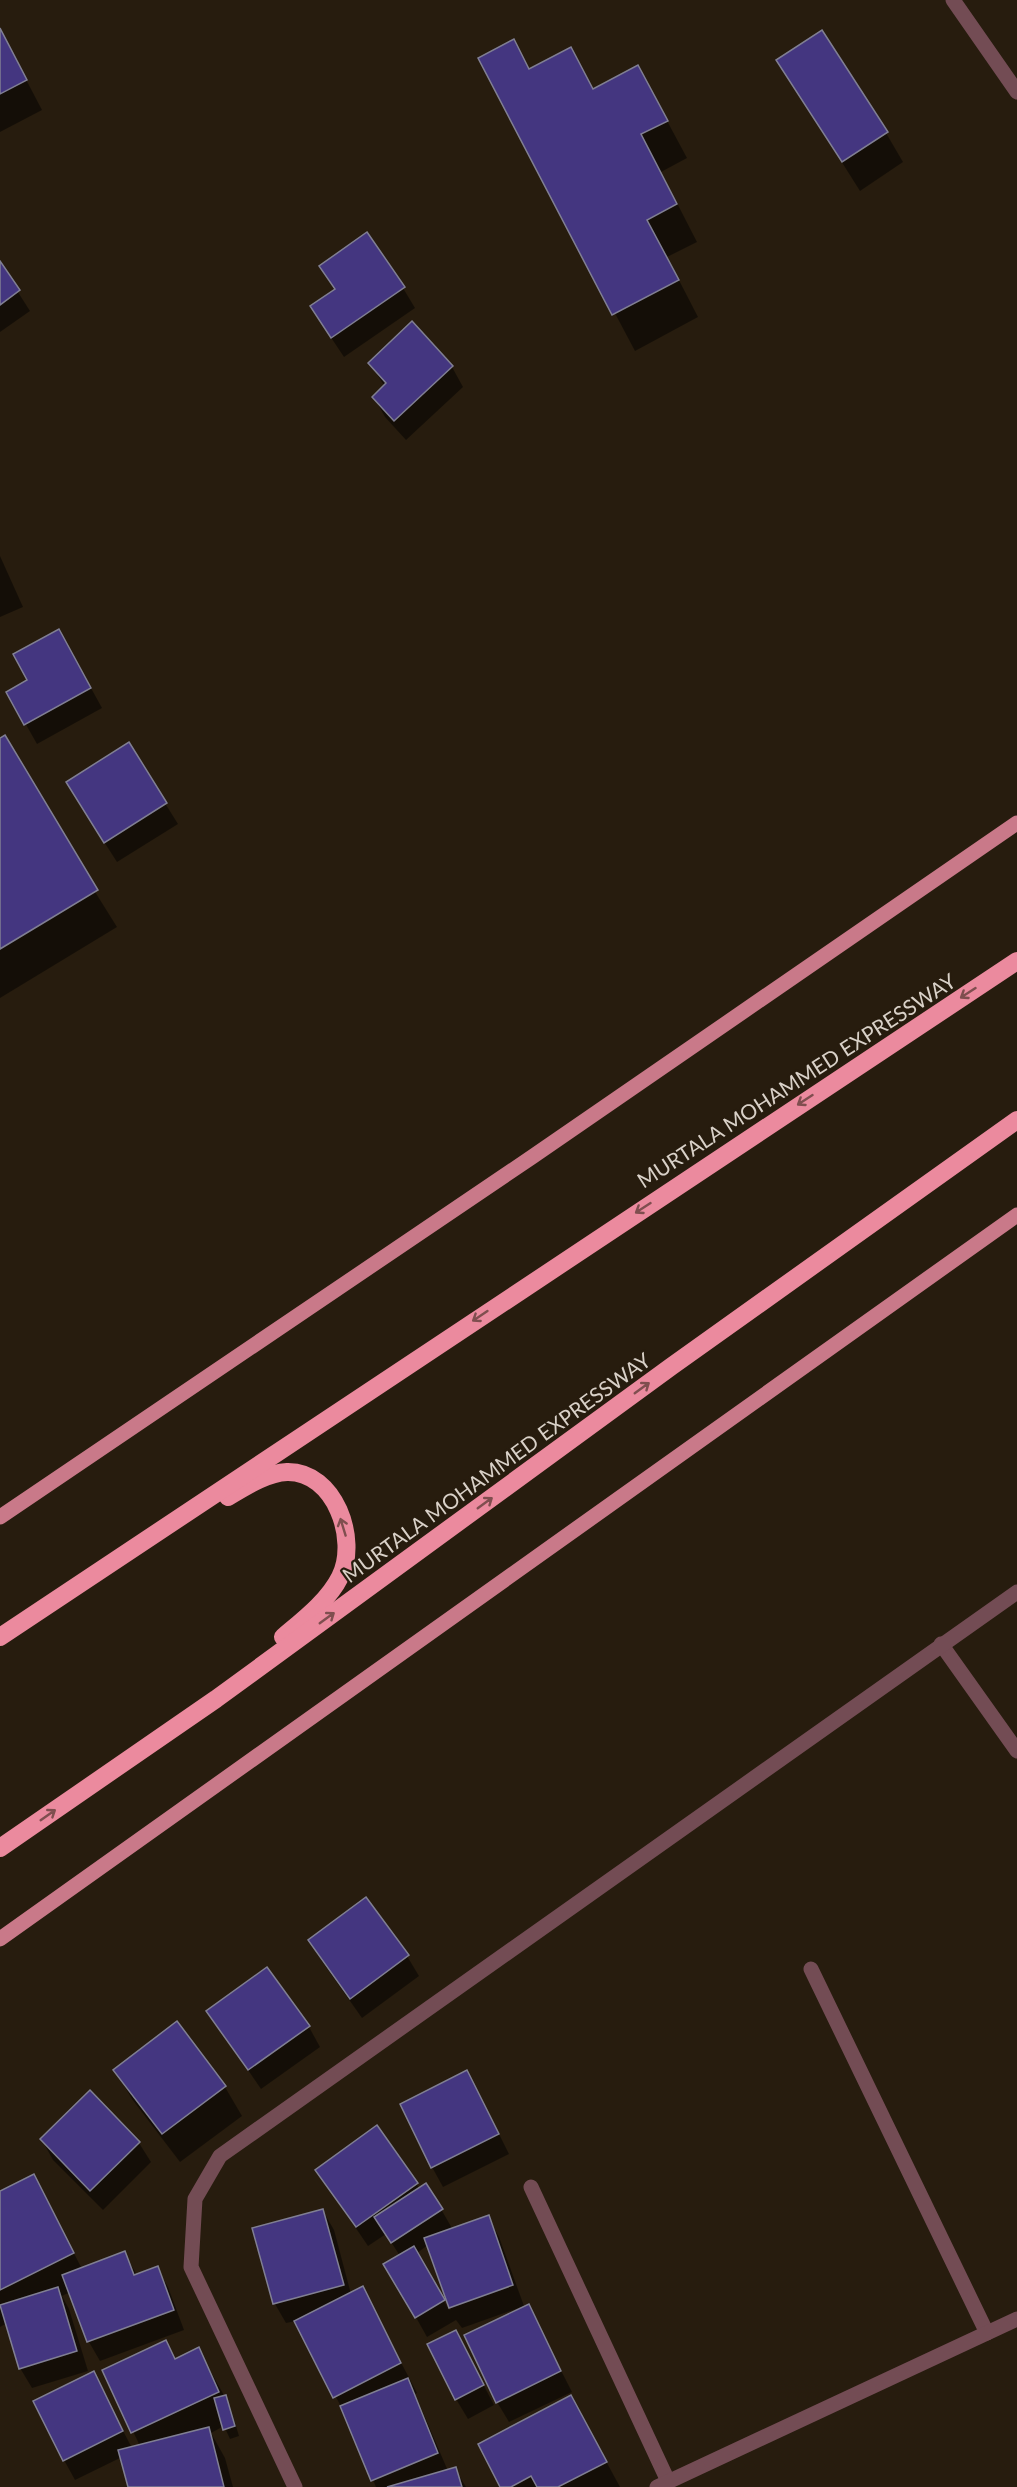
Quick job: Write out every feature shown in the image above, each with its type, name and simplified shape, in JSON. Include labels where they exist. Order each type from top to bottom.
[{"type":"highway","name":"MURTALA MOHAMMED EXPRESSWAY","points":[[0,1637],[1017,961]]},
{"type":"highway","name":"MURTALA MOHAMMED EXPRESSWAY","points":[[0,1848],[216,1699],[672,1366],[1017,1120]]},
{"type":"highway","points":[[140,1543],[263,1478],[286,1472],[304,1474],[323,1487],[335,1506],[346,1531],[347,1554],[340,1578],[314,1609],[216,1699]]},
{"type":"main road","points":[[0,1517],[532,1157],[1017,824]]},
{"type":"main road","points":[[0,1939],[1017,1215]]},
{"type":"street","points":[[953,0],[1017,92]]},
{"type":"street","points":[[295,2487],[191,2267],[195,2199],[220,2156],[1017,1592]]},
{"type":"street","points":[[941,1644],[1017,1751]]},
{"type":"street","points":[[811,1970],[987,2333]]},
{"type":"street","points":[[531,2187],[662,2484],[1017,2319]]},
{"type":"building","points":[[0,28],[27,80],[0,94]]},
{"type":"building","points":[[822,30],[888,132],[842,162],[776,60]]},
{"type":"building","points":[[514,39],[529,69],[571,47],[593,89],[638,65],[668,121],[641,134],[677,204],[647,220],[679,280],[612,315],[478,58]]},
{"type":"building","points":[[367,232],[405,287],[331,338],[310,306],[335,289],[319,266]]},
{"type":"building","points":[[0,261],[20,290],[0,305]]},
{"type":"building","points":[[412,321],[453,366],[394,421],[372,397],[386,383],[368,363]]},
{"type":"building","points":[[59,629],[91,688],[24,725],[6,692],[27,680],[13,654]]},
{"type":"building","points":[[5,735],[98,890],[0,949],[0,738]]},
{"type":"building","points":[[129,742],[167,803],[104,843],[66,782]]},
{"type":"building","points":[[366,1897],[409,1955],[350,1999],[308,1940]]},
{"type":"building","points":[[267,1967],[310,2026],[248,2070],[206,2011]]},
{"type":"building","points":[[177,2021],[226,2086],[162,2134],[113,2070]]},
{"type":"building","points":[[467,2070],[499,2134],[431,2168],[400,2104]]},
{"type":"building","points":[[90,2090],[140,2142],[90,2191],[40,2139]]},
{"type":"building","points":[[377,2125],[418,2183],[356,2227],[315,2170]]},
{"type":"building","points":[[34,2174],[74,2253],[0,2290],[0,2191]]},
{"type":"building","points":[[426,2183],[443,2209],[391,2243],[374,2217]]},
{"type":"building","points":[[323,2209],[344,2285],[273,2304],[252,2228]]},
{"type":"building","points":[[489,2215],[513,2285],[449,2308],[424,2238]]},
{"type":"building","points":[[414,2246],[445,2300],[415,2318],[383,2264]]},
{"type":"building","points":[[125,2251],[134,2275],[158,2266],[174,2310],[87,2342],[62,2275]]},
{"type":"building","points":[[363,2286],[401,2363],[333,2398],[294,2321]]},
{"type":"building","points":[[58,2287],[77,2351],[19,2369],[0,2305]]},
{"type":"building","points":[[529,2304],[561,2371],[496,2403],[464,2335]]},
{"type":"building","points":[[456,2330],[484,2385],[455,2400],[427,2344]]},
{"type":"building","points":[[166,2340],[175,2359],[199,2347],[219,2392],[131,2433],[102,2370]]},
{"type":"building","points":[[94,2371],[123,2431],[63,2461],[33,2401]]},
{"type":"building","points":[[408,2378],[438,2453],[371,2481],[340,2406]]},
{"type":"building","points":[[226,2395],[235,2426],[223,2430],[214,2398]]},
{"type":"building","points":[[571,2395],[607,2462],[558,2487],[537,2487],[531,2476],[511,2487],[500,2487],[478,2444]]},
{"type":"building","points":[[209,2427],[224,2487],[128,2487],[118,2450]]},
{"type":"building","points":[[456,2467],[462,2487],[387,2487]]}]
